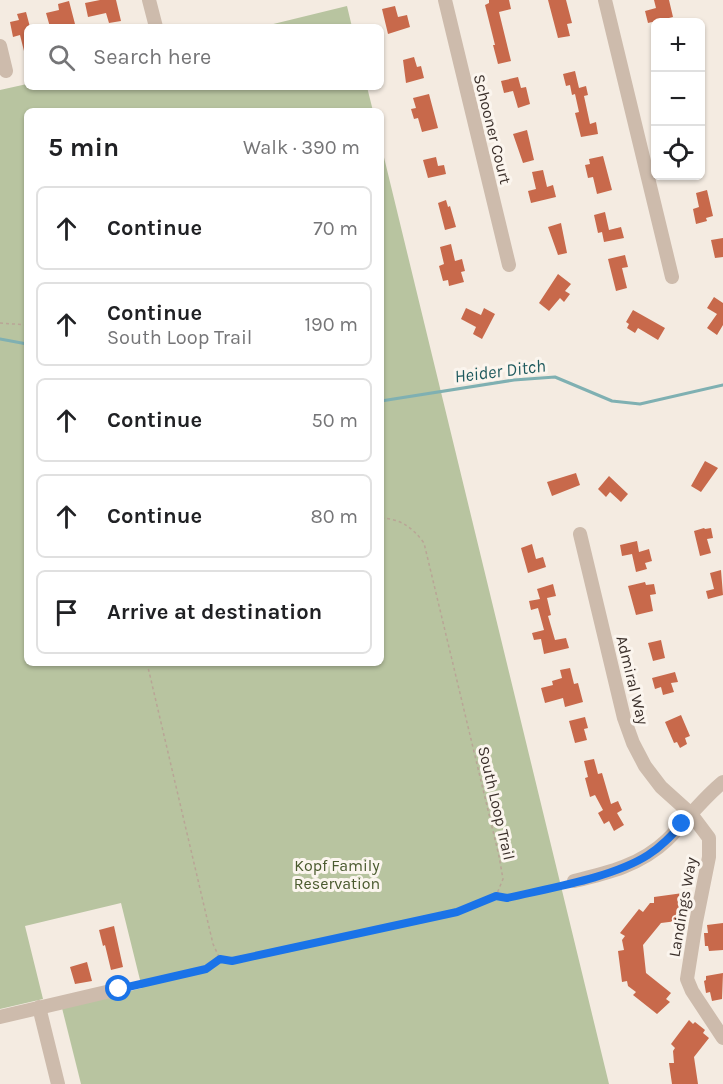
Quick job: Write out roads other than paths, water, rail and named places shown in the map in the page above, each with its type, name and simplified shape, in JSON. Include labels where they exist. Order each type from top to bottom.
[{"type":"street","points":[[149,0],[155,24]]},
{"type":"street","name":"Schooner Court","points":[[445,0],[509,265]]},
{"type":"street","points":[[605,0],[672,277]]},
{"type":"street","points":[[0,46],[6,71]]},
{"type":"street","name":"Admiral Way","points":[[580,534],[624,718],[633,743],[653,777],[691,814]]},
{"type":"street","points":[[574,881],[618,870],[639,861],[667,840],[723,782]]},
{"type":"street","name":"Landings Way","points":[[691,814],[707,833],[710,846],[687,979],[692,991],[723,1038]]},
{"type":"street","points":[[0,1017],[119,989]]},
{"type":"street","points":[[39,1007],[58,1084]]},
{"type":"waterway","name":"Heider Ditch","points":[[0,339],[24,343]]},
{"type":"waterway","name":"Heider Ditch","points":[[384,401],[514,380],[555,377],[612,401],[640,404],[723,385]]},
{"type":"park label","name":"Kopf Family Reservation","points":[[337,874]]}]
